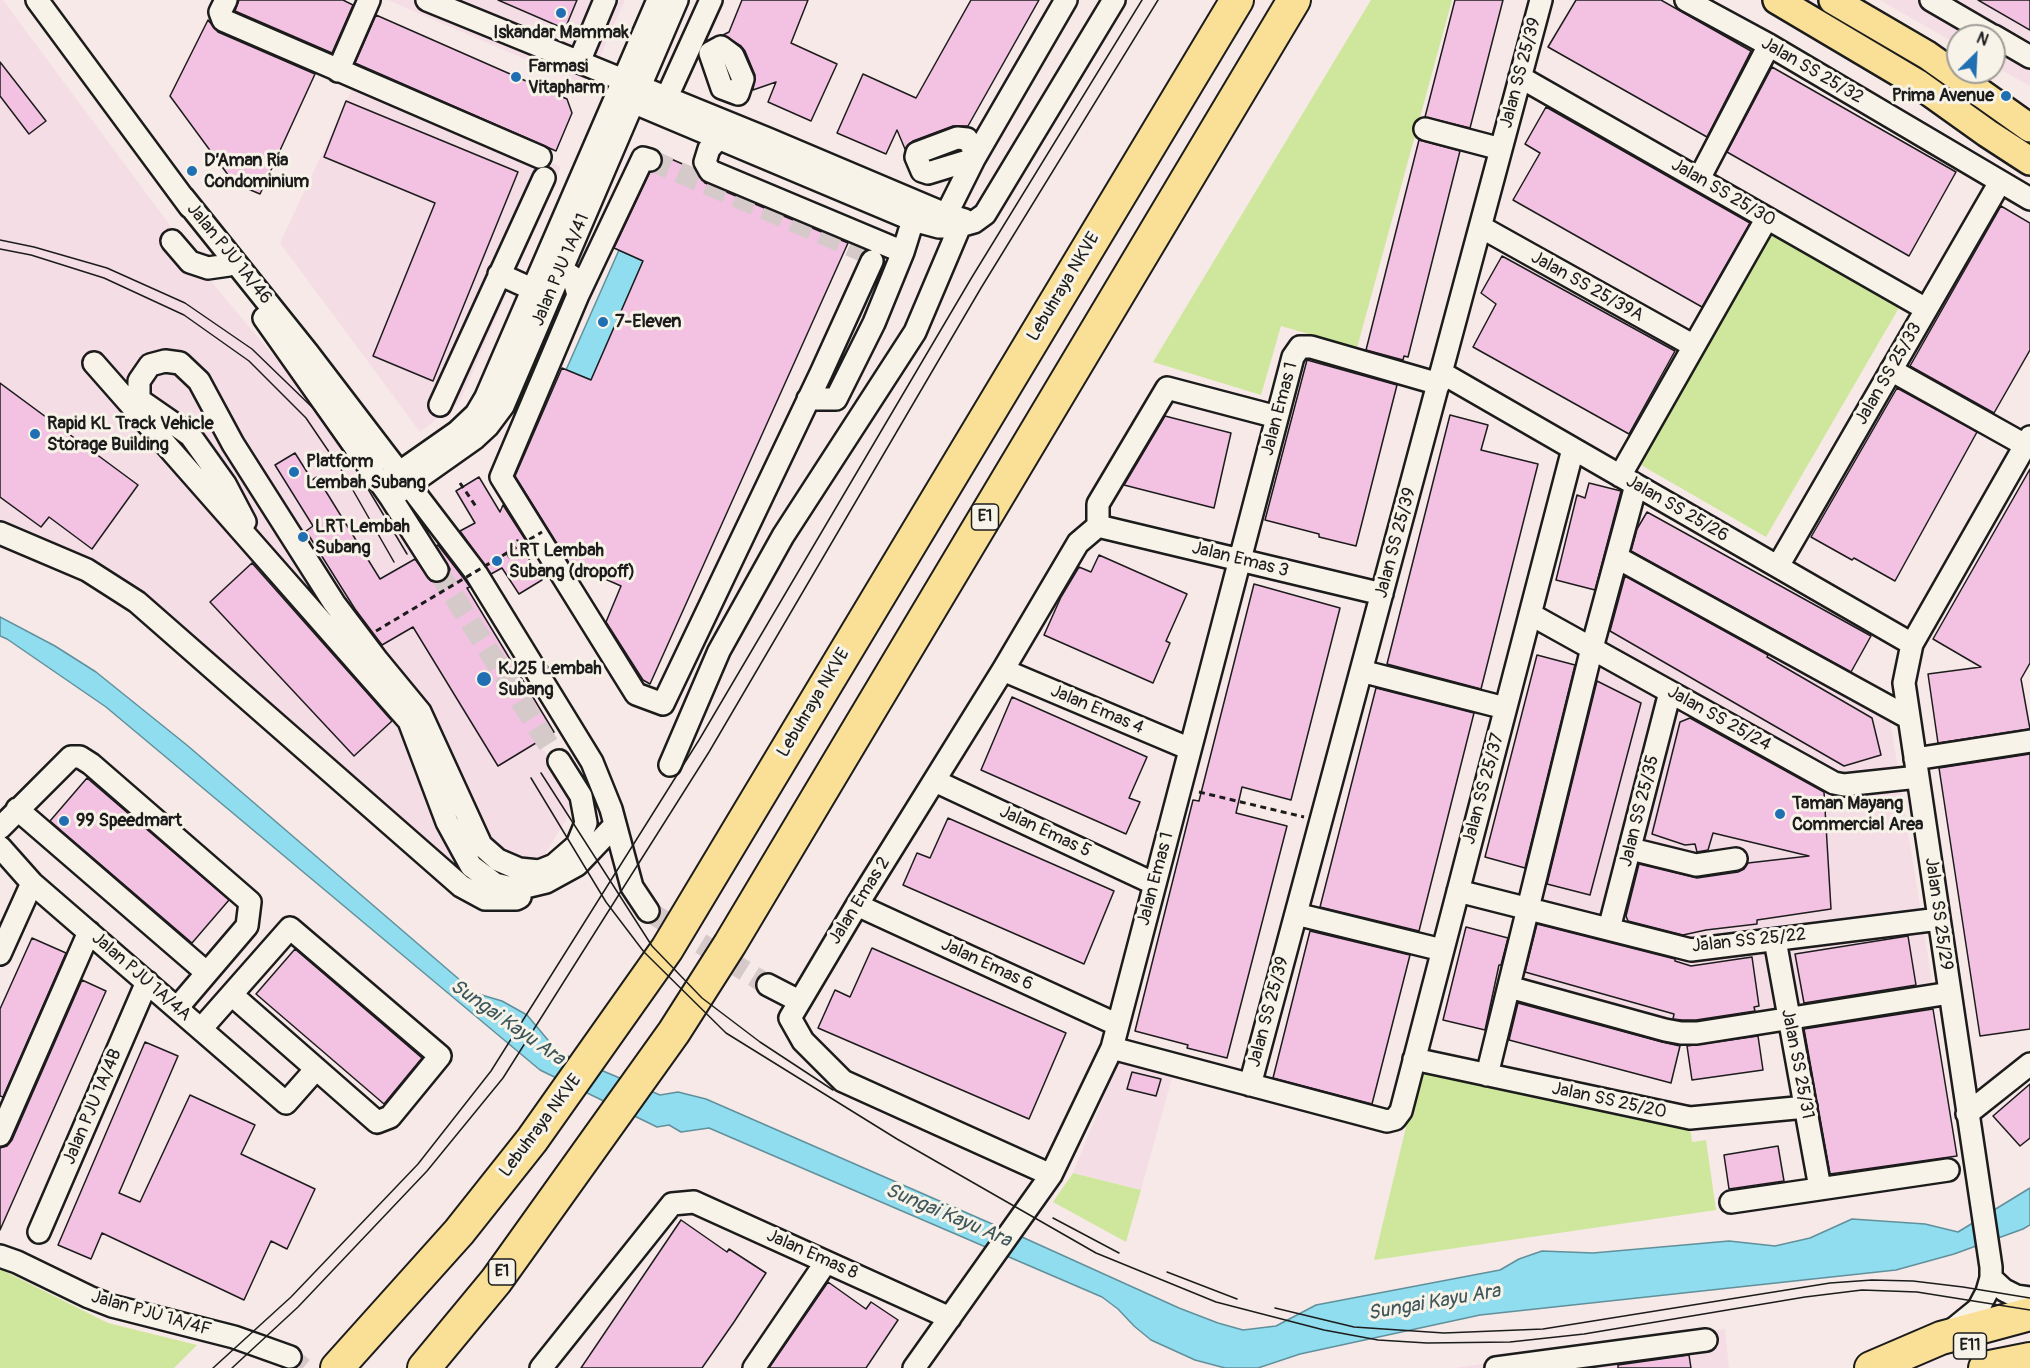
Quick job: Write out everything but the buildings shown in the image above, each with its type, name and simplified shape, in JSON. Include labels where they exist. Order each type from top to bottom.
[{"type":"highway","name":"Lebuhraya NKVE","points":[[337,1368],[459,1232],[532,1140],[667,949],[1237,0]]},
{"type":"highway","name":"E1","points":[[424,1368],[496,1281],[674,1032],[736,933],[1294,0]]},
{"type":"highway","points":[[1870,1368],[1941,1338],[2030,1314]]},
{"type":"highway","name":"E11","points":[[1912,1368],[1987,1340],[2030,1329]]},
{"type":"highway","name":"E11","points":[[1985,1368],[2030,1359]]},
{"type":"main road","points":[[1777,0],[1917,83],[2030,161]]},
{"type":"main road","points":[[1833,0],[1927,55],[2030,128]]},
{"type":"street","points":[[37,0],[183,197]]},
{"type":"street","points":[[226,0],[220,12],[223,20],[338,70],[542,167],[499,274],[440,405]]},
{"type":"street","points":[[338,70],[369,0]]},
{"type":"street","points":[[427,0],[579,62],[628,91],[663,105],[719,138],[913,220],[955,222],[985,214],[1114,0]]},
{"type":"street","points":[[579,62],[606,0]]},
{"type":"street","name":"Jalan PJU 1A/41","points":[[405,478],[453,454],[474,439],[488,426],[503,406],[561,269],[628,91],[658,0]]},
{"type":"street","name":"Jalan PJU 1A/41","points":[[386,491],[405,478],[476,414],[486,397],[532,289],[628,91],[677,0]]},
{"type":"street","points":[[663,105],[711,0]]},
{"type":"street","points":[[670,765],[719,651],[783,536],[915,332],[955,222],[975,157],[1066,0]]},
{"type":"street","name":"Jalan SS 25/39","points":[[1250,1085],[1541,0]]},
{"type":"street","name":"Jalan SS 25/32","points":[[1686,0],[1769,45],[2030,199]]},
{"type":"street","points":[[1931,0],[1973,24]]},
{"type":"street","points":[[2006,43],[2030,57]]},
{"type":"street","points":[[1699,179],[1769,45]]},
{"type":"street","name":"Jalan SS 25/30","points":[[1520,77],[1926,309]]},
{"type":"street","points":[[710,115],[722,88]]},
{"type":"street","points":[[663,105],[710,115],[955,222]]},
{"type":"street","points":[[1425,129],[1501,148]]},
{"type":"street","points":[[719,138],[709,149],[705,162],[710,171],[903,252]]},
{"type":"street","points":[[650,160],[643,158],[578,295],[501,477],[636,694],[663,704],[872,261]]},
{"type":"street","name":"Jalan SS 25/33","points":[[1778,566],[2000,182]]},
{"type":"street","name":"Jalan PJU 1A/46","points":[[183,197],[386,491],[437,570]]},
{"type":"street","name":"Jalan PJU 1A/46","points":[[183,197],[308,353],[476,573],[592,762],[603,786],[632,887],[648,910]]},
{"type":"street","points":[[1487,1075],[1592,648],[1618,558],[1628,480],[1694,346],[1767,218]]},
{"type":"street","points":[[808,399],[836,399],[874,323],[903,252],[913,220]]},
{"type":"street","name":"Jalan SS 25/39A","points":[[1481,227],[1694,346]]},
{"type":"street","points":[[210,238],[189,245],[172,241],[190,262],[208,268],[229,265]]},
{"type":"street","points":[[561,269],[573,277],[578,295]]},
{"type":"street","points":[[499,274],[532,289]]},
{"type":"street","name":"Jalan SS 25/26","points":[[1300,347],[1311,347],[1440,379],[1573,449],[1912,644]]},
{"type":"street","name":"Jalan Emas 1","points":[[914,1368],[1051,1175],[1112,1048],[1293,357],[1300,347]]},
{"type":"street","points":[[139,407],[139,381],[150,365],[165,361],[180,363],[199,381],[233,444],[334,603],[420,712],[481,845],[498,861],[519,868],[539,871],[555,865],[578,845],[586,823],[581,796],[559,761]]},
{"type":"street","points":[[94,363],[139,407],[409,721],[447,822],[471,866],[495,884],[517,889],[546,882]]},
{"type":"street","points":[[1891,370],[2028,441]]},
{"type":"street","points":[[511,387],[524,387],[543,378]]},
{"type":"street","points":[[1098,526],[1098,504],[1167,388],[1277,417]]},
{"type":"street","name":"Jalan SS 25/29","points":[[1991,1273],[1904,683],[1912,644],[2028,441]]},
{"type":"street","name":"Jalan SS 25/37","points":[[1250,1085],[1387,1121],[1395,1119],[1401,1111],[1573,449]]},
{"type":"street","points":[[434,517],[431,494],[434,482],[453,454]]},
{"type":"street","name":"Jalan Emas 3","points":[[1098,526],[1382,594]]},
{"type":"street","name":"Jalan Emas 2","points":[[1051,1175],[843,1081],[803,1041],[790,1018],[1078,543],[1098,526]]},
{"type":"street","points":[[0,533],[87,570],[137,602],[461,886],[485,898],[516,899],[577,865],[596,848],[614,826]]},
{"type":"street","points":[[1618,558],[1909,718]]},
{"type":"street","name":"Jalan SS 25/24","points":[[1530,614],[1834,783],[1844,785],[2030,741]]},
{"type":"street","name":"Jalan Emas 4","points":[[1003,670],[1190,749]]},
{"type":"street","points":[[1361,671],[1505,708]]},
{"type":"street","name":"Jalan SS 25/35","points":[[1609,929],[1670,692]]},
{"type":"street","points":[[0,828],[71,757],[81,757],[250,902],[247,926],[177,1008]]},
{"type":"street","name":"Jalan Emas 5","points":[[934,781],[1155,884]]},
{"type":"street","points":[[17,810],[207,973]]},
{"type":"street","name":"Jalan PJU 1A/4A","points":[[0,847],[32,883],[286,1103],[316,1069]]},
{"type":"street","points":[[1631,849],[1696,865],[1736,859]]},
{"type":"street","points":[[0,954],[32,883]]},
{"type":"street","name":"Jalan SS 25/22","points":[[1458,891],[1690,950],[1939,919]]},
{"type":"street","name":"Jalan Emas 6","points":[[857,905],[1118,1025]]},
{"type":"street","points":[[1296,914],[1442,951]]},
{"type":"street","points":[[201,1029],[290,928],[440,1056],[390,1118],[377,1122],[232,995]]},
{"type":"street","points":[[0,1135],[89,932]]},
{"type":"street","name":"Jalan SS 25/31","points":[[1774,940],[1820,1188]]},
{"type":"street","name":"Jalan PJU 1A/4B","points":[[39,1232],[147,982]]},
{"type":"street","points":[[768,985],[800,1001]]},
{"type":"street","points":[[1509,987],[1681,1033],[1697,1034],[1950,993]]},
{"type":"street","points":[[1112,1048],[1250,1085]]},
{"type":"street","name":"Jalan SS 25/20","points":[[1414,1059],[1690,1118],[1806,1107]]},
{"type":"street","points":[[1967,1114],[2030,1064]]},
{"type":"street","points":[[1731,1202],[1948,1170]]},
{"type":"street","name":"Jalan Emas 8","points":[[541,1368],[672,1204],[694,1202],[950,1318]]},
{"type":"street","name":"Jalan PJU 1A/4F","points":[[0,1256],[112,1306],[234,1337],[283,1357]]},
{"type":"street","points":[[754,1368],[826,1262]]},
{"type":"street","points":[[1991,1273],[2004,1290],[2016,1296],[2030,1298]]},
{"type":"street","points":[[1941,1338],[1978,1309],[1987,1292],[1991,1273]]},
{"type":"street","points":[[1496,1368],[1706,1340]]},
{"type":"path","points":[[460,483],[477,508]]},
{"type":"path","points":[[376,631],[542,532]]},
{"type":"path","points":[[507,553],[520,572],[513,567]]},
{"type":"path","points":[[1180,787],[1320,822]]},
{"type":"shaded area","points":[[0,0],[3,0],[218,290],[341,435],[573,796],[566,820],[511,908],[487,909],[135,610],[84,579],[0,545]]},
{"type":"shaded area","points":[[388,0],[625,0],[587,86]]},
{"type":"shaded area","points":[[1880,0],[2030,0],[2030,86],[2006,73],[2006,24],[1946,24],[1946,38]]},
{"type":"shaded area","points":[[358,77],[561,167],[460,401],[420,432],[280,243]]},
{"type":"shaded area","points":[[1621,563],[1890,719],[1935,1000],[1684,1037],[1510,992]]},
{"type":"shaded area","points":[[1119,1060],[1173,1074],[1141,1190],[1073,1173]]},
{"type":"shaded area","points":[[1725,1329],[1729,1368],[1455,1368]]},
{"type":"green space","points":[[1371,0],[1452,0],[1357,348],[1281,326],[1261,395],[1153,362]]},
{"type":"green space","points":[[1767,230],[1900,306],[1766,537],[1634,461]]},
{"type":"green space","points":[[1419,1073],[1690,1126],[1692,1142],[1706,1140],[1716,1210],[1374,1260]]},
{"type":"green space","points":[[1073,1173],[1141,1190],[1126,1242],[1053,1202]]},
{"type":"green space","points":[[0,1269],[108,1323],[197,1345],[174,1368],[0,1368]]},
{"type":"water","points":[[619,250],[643,261],[591,380],[566,370]]},
{"type":"water","name":"Sungai Kayu Ara","points":[[0,617],[55,646],[96,672],[188,746],[475,993],[502,1001],[527,1015],[558,1052],[660,1095],[678,1092],[706,1099],[1179,1308],[1218,1323],[1243,1330],[1276,1326],[1316,1305],[1500,1270],[1519,1259],[1542,1251],[1593,1253],[1729,1241],[1775,1246],[1810,1238],[1852,1219],[1925,1224],[1958,1232],[2030,1188],[2030,1225],[1954,1254],[1896,1270],[1480,1315],[1300,1354],[1258,1368],[1225,1368],[1195,1360],[1151,1340],[1102,1297],[709,1128],[681,1132],[669,1125],[657,1127],[540,1070],[106,707],[0,636]]},
{"type":"tunnel","points":[[650,160],[874,256],[872,261]]},
{"type":"tunnel","points":[[437,570],[559,761]]},
{"type":"tunnel","points":[[648,911],[768,985]]},
{"type":"tunnel","points":[[290,1357],[303,1368]]},
{"type":"tram line","points":[[213,1368],[291,1297],[418,1164],[491,1071],[699,740],[972,277],[1142,0]]},
{"type":"tram line","points":[[232,1368],[298,1307],[427,1171],[503,1078],[709,752],[981,288],[1158,0]]},
{"type":"tram line","points":[[0,240],[34,247],[107,268],[185,303],[252,349],[314,409],[353,464],[407,554]]},
{"type":"tram line","points":[[0,249],[31,255],[104,278],[184,315],[249,361],[306,418],[342,471],[394,562]]},
{"type":"tram line","points":[[541,773],[652,946],[702,998],[760,1042],[833,1090]]},
{"type":"tram line","points":[[531,778],[606,902],[644,952],[726,1033],[897,1139],[1096,1253],[1216,1302],[1324,1330],[1378,1340],[1427,1343],[1510,1342],[1584,1334],[1805,1297],[1862,1290],[1917,1292],[2030,1310]]},
{"type":"tram line","points":[[1053,1218],[1119,1253]]},
{"type":"tram line","points":[[1167,1272],[1237,1299]]},
{"type":"tram line","points":[[1275,1308],[1354,1327],[1444,1333],[1543,1329],[1830,1283],[1872,1280],[1913,1281],[2030,1298]]},
{"type":"place","name":"Iskandar Mammak","points":[[561,13]]},
{"type":"place","name":"Farmasi Vitapharm","points":[[516,77]]},
{"type":"place","name":"Prima Avenue","points":[[2006,96]]},
{"type":"place","name":"D’Aman Ria Condominium","points":[[192,171]]},
{"type":"place","name":"7-Eleven","points":[[603,322]]},
{"type":"place","name":"Rapid KL Track Vehicle Storage Building","points":[[35,434]]},
{"type":"place","name":"Platform Lembah Subang","points":[[294,472]]},
{"type":"place","name":"LRT Lembah Subang","points":[[303,537]]},
{"type":"place","name":"LRT Lembah Subang (dropoff)","points":[[497,561]]},
{"type":"place","name":"KJ25 Lembah Subang","points":[[484,679]]},
{"type":"place","name":"Taman Mayang Commercial Area","points":[[1780,814]]},
{"type":"place","name":"99 Speedmart","points":[[64,821]]}]
